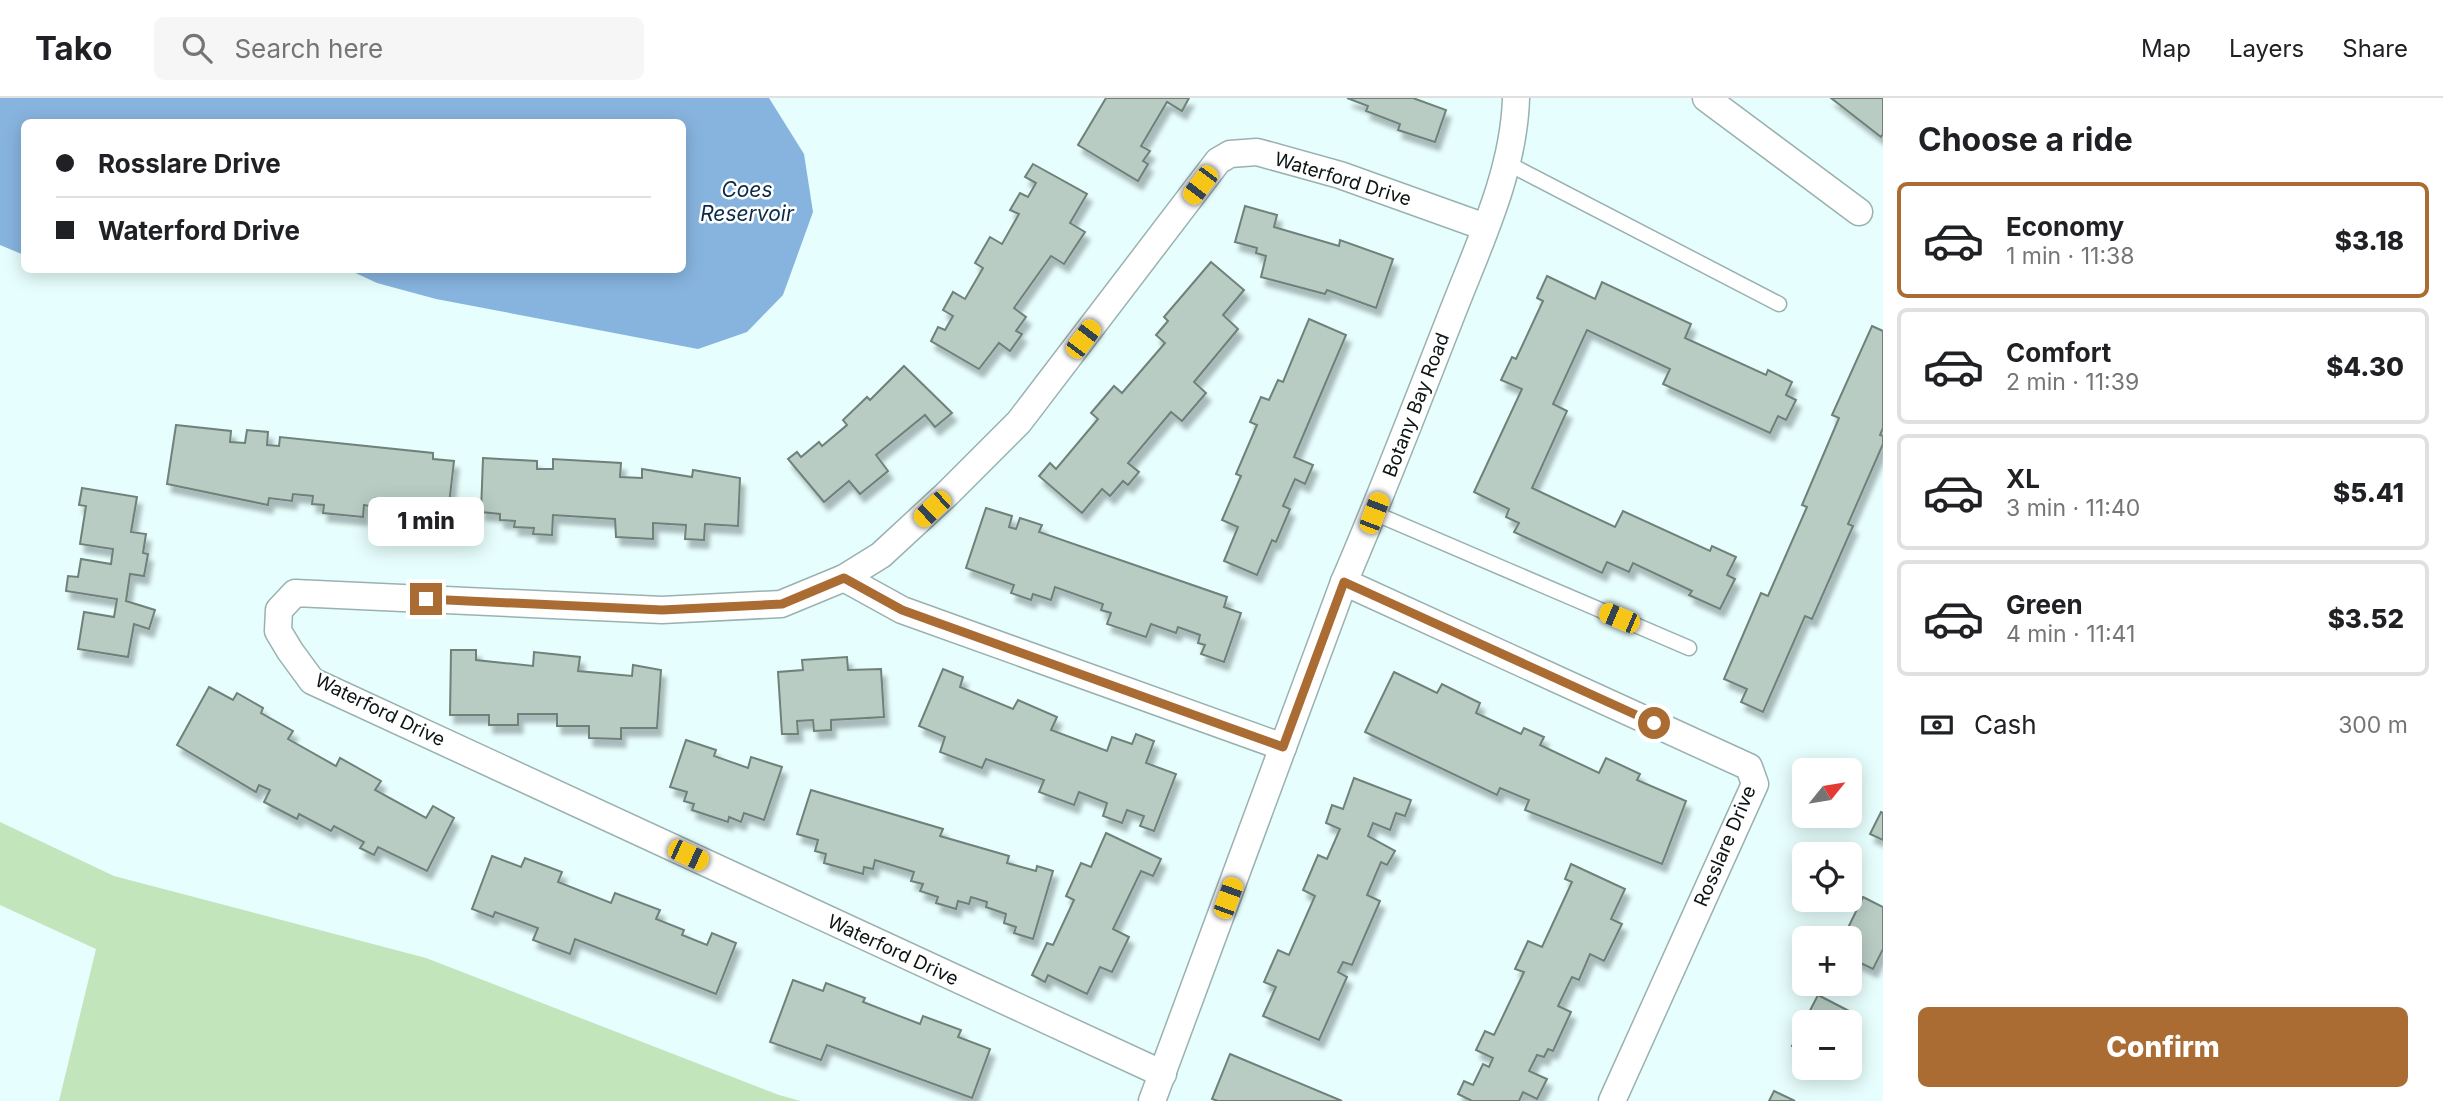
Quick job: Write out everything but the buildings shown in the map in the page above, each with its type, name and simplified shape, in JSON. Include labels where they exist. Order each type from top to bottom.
[{"type":"street","name":"Botany Bay Road","points":[[1152,1101],[1344,582],[1374,513],[1485,227],[1507,163],[1515,122],[1516,98]]},
{"type":"street","points":[[1706,98],[1859,212]]},
{"type":"street","name":"Waterford Drive","points":[[1163,1074],[312,681],[278,631],[279,610],[295,593],[662,610],[782,604],[844,578],[881,555],[947,495],[1019,422],[1218,161],[1230,153],[1257,152],[1340,175],[1485,227]]},
{"type":"street","points":[[844,578],[902,610],[1283,747]]},
{"type":"street","name":"Rosslare Drive","points":[[1344,582],[1749,767],[1755,783],[1612,1101]]},
{"type":"lane","points":[[1507,163],[1779,304]]},
{"type":"lane","points":[[1374,513],[1689,648]]},
{"type":"green space","points":[[0,822],[114,876],[426,958],[779,1095],[801,1101],[59,1101],[96,949],[0,905]]},
{"type":"water","name":"Coes Reservoir","points":[[0,98],[769,98],[804,154],[813,212],[783,295],[747,332],[698,349],[436,299],[377,283],[355,273],[686,273],[686,119],[21,119],[21,254],[0,245]]},
{"type":"route","points":[[426,599],[662,610],[782,604],[844,578],[902,610],[1283,747],[1344,582],[1654,723]]}]
